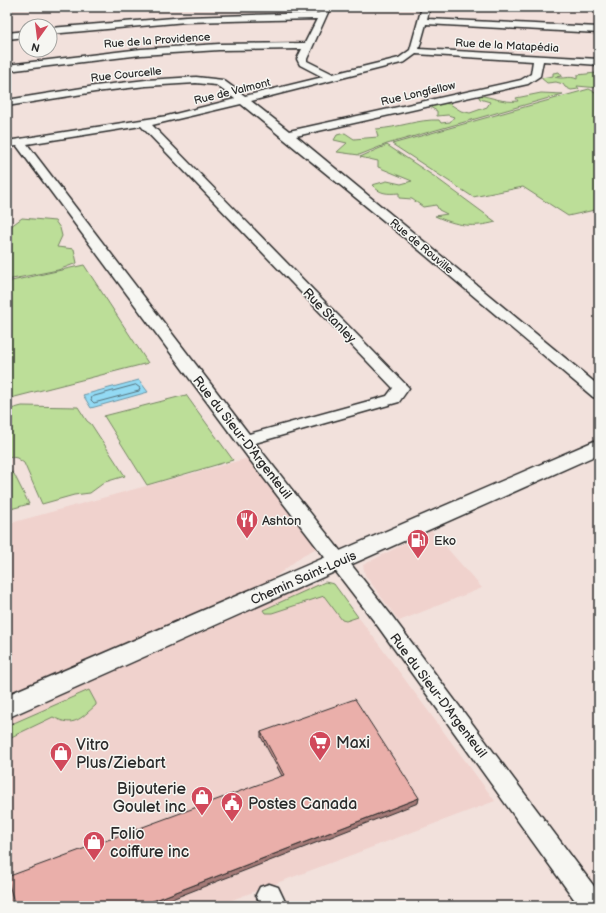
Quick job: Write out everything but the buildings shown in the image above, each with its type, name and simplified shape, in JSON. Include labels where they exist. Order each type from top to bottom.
[{"type":"street","points":[[327,7],[311,38],[310,46],[302,59],[303,63],[333,78]]},
{"type":"street","points":[[414,51],[426,7]]},
{"type":"street","points":[[58,30],[104,25],[196,19],[322,16]]},
{"type":"street","points":[[422,21],[599,30]]},
{"type":"street","points":[[7,36],[18,35]]},
{"type":"street","name":"Rue de la Providence","points":[[7,68],[141,52],[219,47],[310,46]]},
{"type":"street","name":"Rue de la Matapédia","points":[[414,51],[599,62]]},
{"type":"street","name":"Rue de Valmont","points":[[14,143],[144,124],[242,101],[402,60],[414,51]]},
{"type":"street","name":"Rue Longfellow","points":[[286,135],[524,82],[533,79],[537,74],[538,59]]},
{"type":"street","name":"Rue Courcelle","points":[[7,104],[95,89],[196,80],[219,82],[242,101]]},
{"type":"street","name":"Rue de Rouville","points":[[242,101],[410,235],[599,394]]},
{"type":"street","name":"Rue Stanley","points":[[144,124],[401,388],[392,399],[246,440]]},
{"type":"street","name":"Rue du Sieur-D'Argenteuil","points":[[14,143],[70,206],[216,404],[246,440],[389,627],[594,906]]},
{"type":"street","name":"Chemin Saint-Louis","points":[[7,707],[599,446]]},
{"type":"shaded area","points":[[256,456],[325,544],[303,555],[240,605],[325,582],[334,584],[495,801],[216,906],[7,906],[7,524]]},
{"type":"shaded area","points":[[431,530],[482,588],[399,621],[365,575],[363,565]]},
{"type":"green space","points":[[559,72],[562,76],[555,77],[571,77],[577,79],[577,75],[599,74],[599,88],[577,86],[579,89],[571,90],[563,84],[556,82],[547,83],[541,78],[553,76],[553,73]]},
{"type":"green space","points":[[589,89],[599,94],[599,209],[568,216],[523,187],[473,197],[392,144]]},
{"type":"green space","points":[[541,93],[563,94],[387,144],[359,155],[337,152],[347,143],[334,140],[337,135],[345,133],[354,139],[378,137],[376,129],[431,120],[439,120],[441,123],[450,122],[454,117],[448,115],[437,116],[437,111],[428,106],[441,103],[450,104],[461,111],[470,113],[487,107],[490,102],[480,99],[478,95],[503,101],[518,101],[516,98]]},
{"type":"green space","points":[[387,145],[435,177],[496,222],[480,225],[458,224],[435,216],[447,214],[439,210],[436,205],[423,207],[412,199],[399,198],[399,193],[387,193],[378,190],[372,185],[387,181],[401,184],[412,181],[378,167],[378,161],[360,157]]},
{"type":"green space","points":[[22,218],[55,221],[60,228],[62,236],[57,247],[74,249],[77,263],[58,270],[7,280],[7,257],[9,256],[7,254],[7,229]]},
{"type":"green space","points":[[84,265],[148,363],[7,399],[7,282]]},
{"type":"green space","points":[[186,395],[233,460],[147,485],[104,416]]},
{"type":"green space","points":[[22,406],[78,407],[125,476],[105,482],[90,493],[74,495],[42,504],[24,463],[17,458],[7,456],[7,410]]},
{"type":"green space","points":[[7,469],[14,474],[29,504],[7,510]]},
{"type":"green space","points":[[325,582],[334,584],[358,617],[346,621],[342,620],[324,596],[272,613],[265,613],[263,610]]},
{"type":"green space","points":[[89,690],[96,705],[81,718],[72,722],[66,722],[53,717],[7,739],[7,726]]},
{"type":"water","points":[[139,380],[148,392],[91,408],[83,395]]},
{"type":"place","name":"Ashton","points":[[247,540]]},
{"type":"place","name":"Eko","points":[[418,560]]},
{"type":"place","name":"Maxi","points":[[320,762]]},
{"type":"place","name":"Vitro Plus/Ziebart","points":[[61,772]]},
{"type":"place","name":"Bijouterie Goulet inc","points":[[202,816]]},
{"type":"place","name":"Postes Canada","points":[[232,822]]},
{"type":"place","name":"Folio coiffure inc","points":[[94,862]]}]
